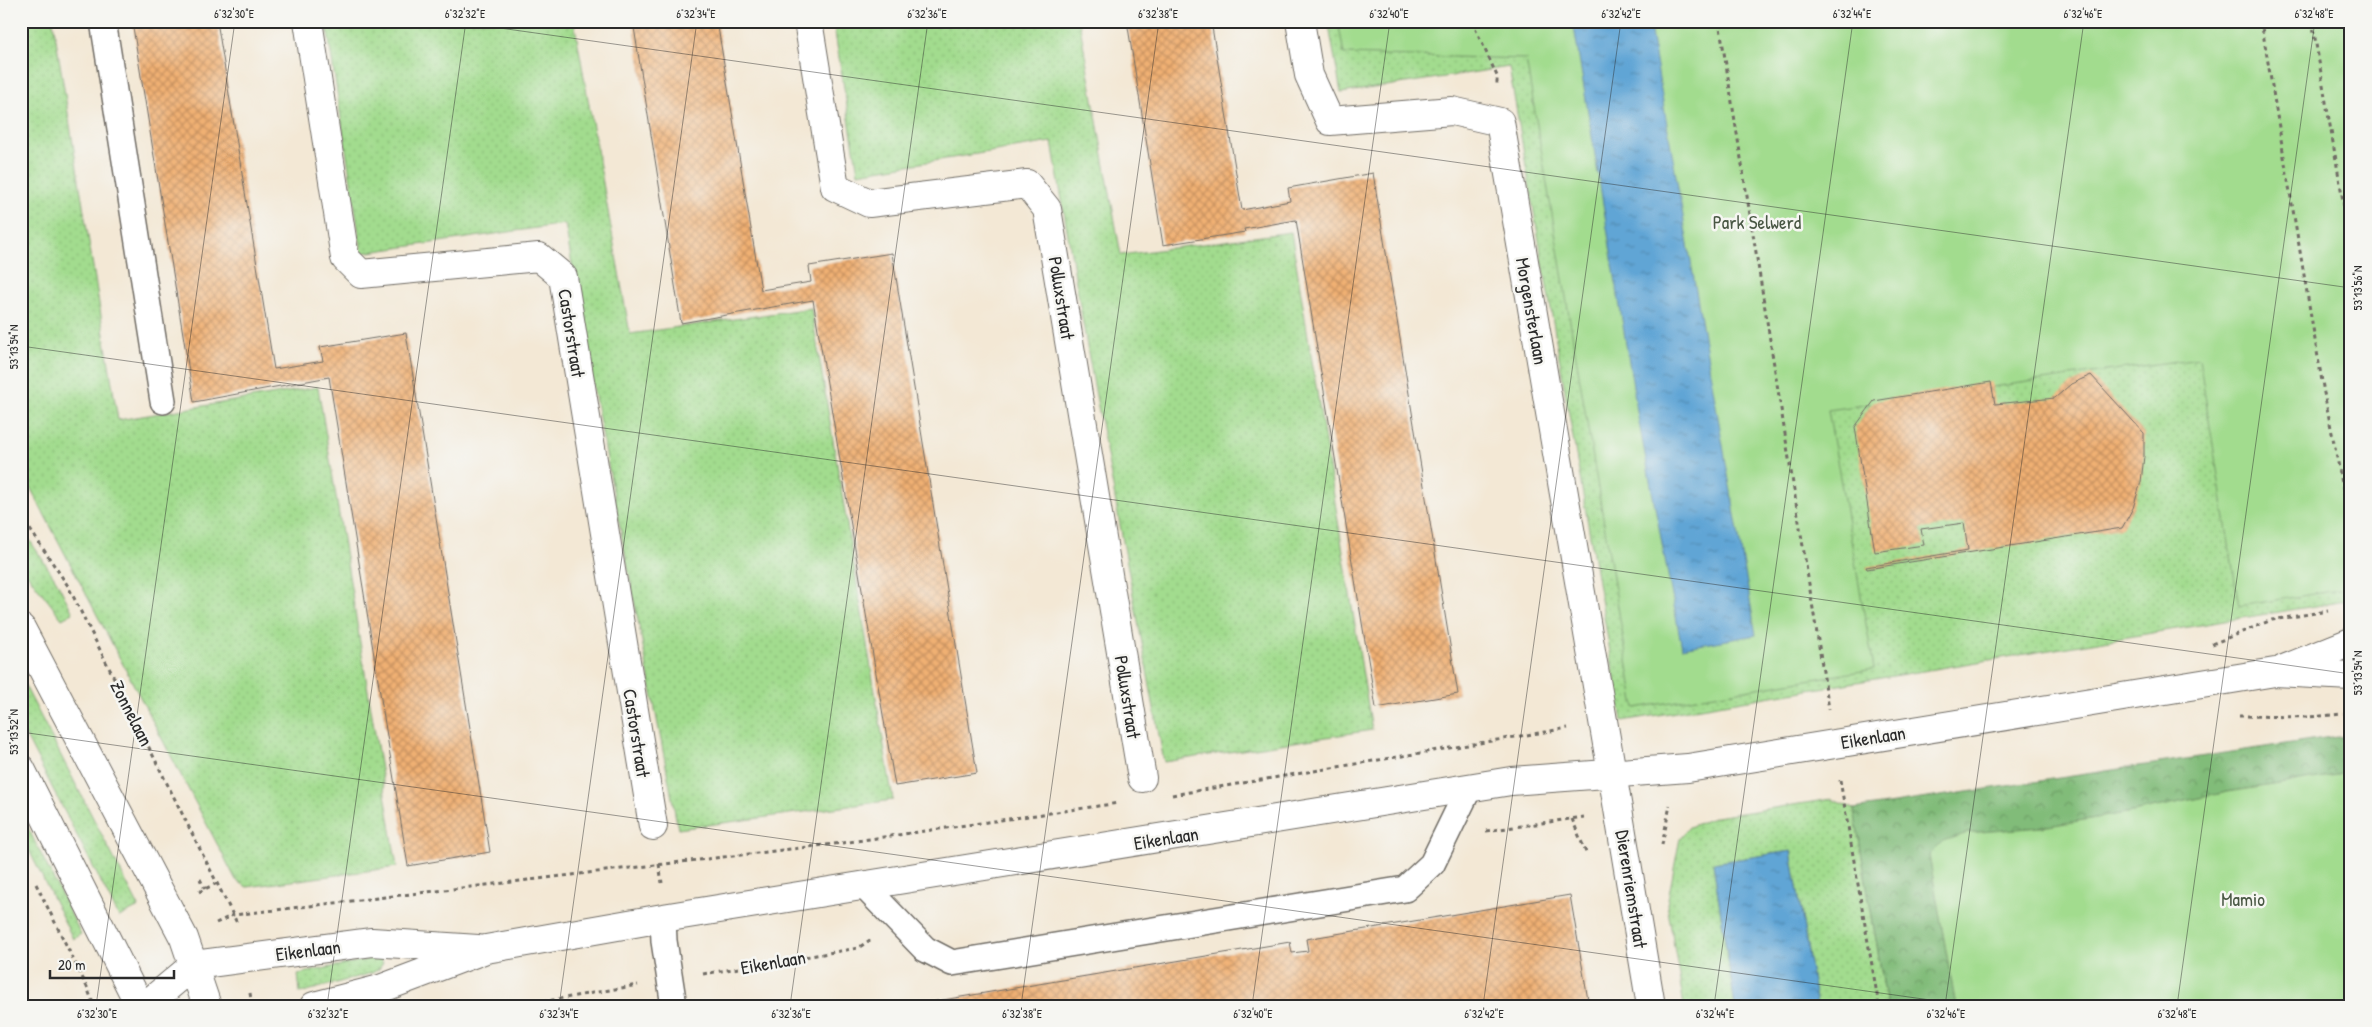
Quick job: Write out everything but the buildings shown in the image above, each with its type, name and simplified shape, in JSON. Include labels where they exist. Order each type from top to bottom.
[{"type":"main road","name":"Castorstraat","points":[[308,21],[346,258],[361,274],[539,257],[563,277],[652,826]]},
{"type":"main road","name":"Polluxstraat","points":[[808,21],[835,186],[870,203],[1027,184],[1047,209],[1142,778]]},
{"type":"main road","points":[[1300,21],[1309,75],[1330,121],[1452,111],[1500,122]]},
{"type":"main road","name":"Morgensterlaan","points":[[1500,122],[1597,699],[1612,773]]},
{"type":"main road","points":[[21,628],[184,938],[207,1006]]},
{"type":"main road","name":"Eikenlaan","points":[[314,1006],[380,989],[486,950],[663,918],[1152,841],[1529,778],[1688,768],[2275,672],[2351,642]]},
{"type":"main road","name":"Eikenlaan","points":[[2275,672],[2351,676]]},
{"type":"main road","points":[[21,769],[140,1006]]},
{"type":"main road","name":"Dierenriemstraat","points":[[1612,773],[1651,1006]]},
{"type":"main road","name":"Eikenlaan","points":[[194,965],[372,942],[486,950]]},
{"type":"main road","points":[[145,1006],[194,965]]},
{"type":"lane","points":[[104,21],[163,401]]},
{"type":"lane","points":[[863,885],[925,950],[952,963],[1405,889],[1432,864],[1469,788]]},
{"type":"lane","points":[[663,918],[674,1006]]},
{"type":"path","points":[[1472,21],[1497,76],[1500,122]]},
{"type":"path","points":[[1719,21],[1829,711]]},
{"type":"path","points":[[2261,21],[2324,393],[2351,528]]},
{"type":"path","points":[[2312,21],[2351,247]]},
{"type":"path","name":"Zonnelaan","points":[[21,516],[82,612],[234,915],[354,902]]},
{"type":"path","points":[[1839,776],[1879,1006]]},
{"type":"path","points":[[1450,828],[1486,831],[1572,819]]},
{"type":"path","points":[[652,826],[662,884],[663,918]]},
{"type":"path","points":[[34,880],[87,987],[94,1006]]},
{"type":"path","points":[[200,880],[205,889]]},
{"type":"path","name":"Eikenlaan","points":[[518,1006],[858,948],[899,922]]},
{"type":"green space","points":[[21,21],[53,21],[118,420],[318,387],[397,867],[247,887],[236,880],[21,470]]},
{"type":"green space","points":[[326,21],[574,21],[630,334],[811,308],[893,800],[678,829],[593,386],[565,224],[362,253]]},
{"type":"green space","points":[[833,21],[1079,21],[1121,255],[1291,232],[1372,730],[1164,762],[1089,358],[1052,142],[858,173]]},
{"type":"green space","name":"Park Selwerd","points":[[1328,21],[1573,21],[1664,111],[2273,297],[2351,409],[2351,600],[1622,721],[1509,67],[1341,93]]},
{"type":"green space","name":"Park Selwerd","points":[[1338,21],[2351,21],[2351,588],[2239,606],[2199,358],[1828,410],[1874,669],[1635,708],[1526,59],[1344,54]]},
{"type":"green space","points":[[21,527],[56,580],[73,613],[62,619],[21,566]]},
{"type":"green space","points":[[21,678],[139,907],[119,917],[21,727]]},
{"type":"green space","points":[[2351,734],[2351,773],[2228,792],[2133,812],[2042,827],[1968,833],[1929,855],[1956,1006],[1887,1006],[1854,809]]},
{"type":"green space","name":"Mamio","points":[[2351,773],[2351,1006],[1956,1006],[1929,855],[1943,841],[1968,833],[2042,827],[2133,812],[2228,792]]},
{"type":"green space","points":[[1831,799],[1854,809],[1887,1006],[1817,1006],[1791,851],[1713,863],[1735,1006],[1684,1006],[1667,904],[1680,838],[1689,827],[1716,817]]},
{"type":"green space","points":[[21,814],[81,934],[73,939],[21,834]]},
{"type":"green space","points":[[379,957],[383,963],[379,969],[372,973],[300,993],[298,974]]},
{"type":"water","points":[[1573,21],[1649,21],[1756,635],[1682,648],[1639,423]]},
{"type":"water","points":[[1791,851],[1817,1006],[1735,1006],[1713,863]]}]
